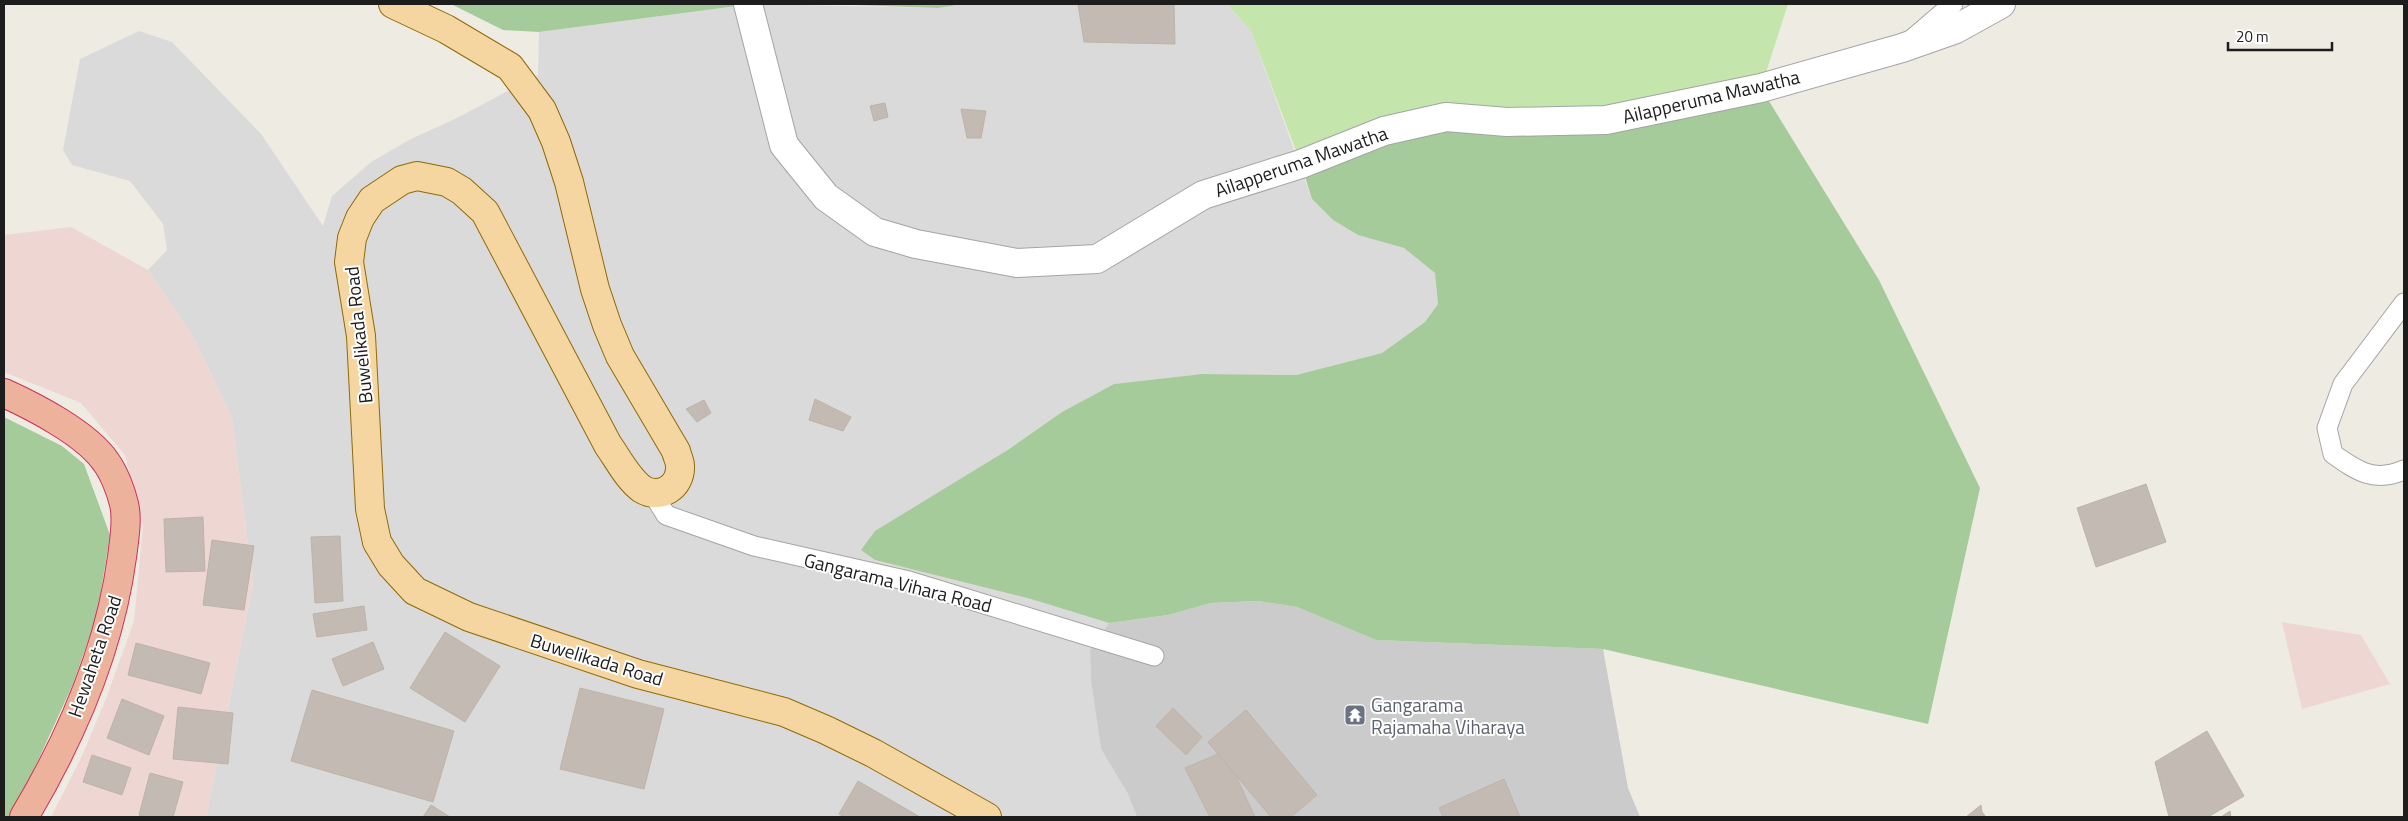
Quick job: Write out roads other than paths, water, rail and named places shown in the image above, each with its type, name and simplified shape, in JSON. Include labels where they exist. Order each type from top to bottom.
[{"type":"highway","name":"Hewaheta Road","points":[[4,392],[37,408],[90,445],[106,462],[124,505],[120,573],[108,630],[73,721],[24,817]]},
{"type":"main road","points":[[393,4],[446,29],[510,67],[542,110],[570,182],[595,289],[616,348],[676,451],[680,466],[678,478],[672,488],[653,494]]},
{"type":"main road","name":"Buwelikada Road","points":[[653,494],[642,488],[632,479],[608,445],[485,212],[474,201],[447,182],[416,176],[402,180],[372,200],[360,218],[352,238],[349,262],[361,336],[370,509],[377,542],[391,566],[415,592],[469,617],[579,656],[638,674],[784,712],[873,753],[987,817]]},
{"type":"street","name":"Ailapperuma Mawatha","points":[[748,4],[784,145],[826,197],[875,232],[916,244],[1017,263],[1097,259],[1203,195],[1301,164],[1384,131],[1446,117],[1507,122],[1606,120],[1761,88],[1902,48],[1956,29],[2001,4]]},
{"type":"lane","points":[[1902,48],[1952,4]]},
{"type":"lane","points":[[2404,303],[2342,384],[2327,428],[2333,454],[2361,474],[2390,476],[2404,470]]},
{"type":"lane","name":"Gangarama Vihara Road","points":[[653,494],[666,515],[754,546],[909,581],[1154,656]]},
{"type":"place","name":"Gangarama Rajamaha Viharaya","points":[[1355,715]]}]
